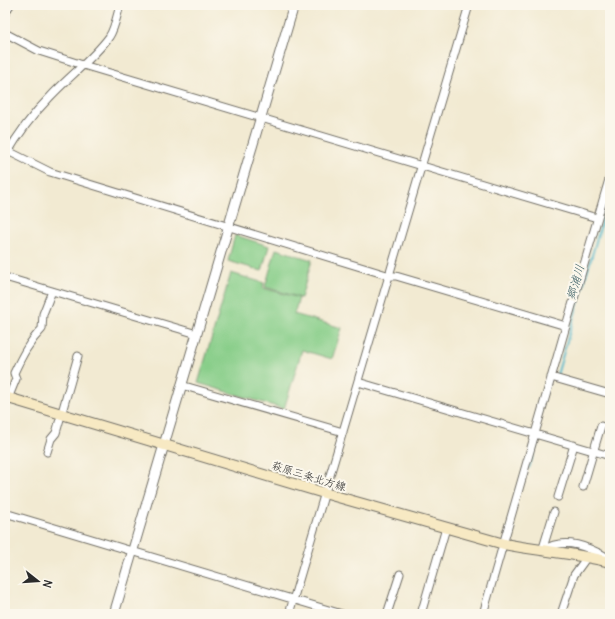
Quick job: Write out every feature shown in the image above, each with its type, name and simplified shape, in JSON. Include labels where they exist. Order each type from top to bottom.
[{"type":"main road","name":"萩原三条北方線","points":[[6,400],[504,544],[562,552],[610,562]]},
{"type":"street","points":[[5,13],[10,5]]},
{"type":"street","points":[[120,5],[109,36],[83,65],[48,98],[6,154],[50,172],[228,227],[390,276],[403,278],[566,326]]},
{"type":"street","points":[[114,614],[294,5]]},
{"type":"street","points":[[289,614],[469,5]]},
{"type":"street","points":[[5,33],[39,51],[83,65],[597,218]]},
{"type":"street","points":[[484,614],[610,176]]},
{"type":"street","points":[[5,277],[196,334]]},
{"type":"street","points":[[6,400],[16,379],[14,373],[20,360],[32,338],[42,329],[44,314],[52,291]]},
{"type":"street","points":[[47,452],[62,415],[78,356]]},
{"type":"street","points":[[551,377],[610,394]]},
{"type":"street","points":[[358,382],[610,456]]},
{"type":"street","points":[[182,385],[343,432]]},
{"type":"street","points":[[583,487],[601,426]]},
{"type":"street","points":[[558,497],[574,445]]},
{"type":"street","points":[[542,550],[554,512]]},
{"type":"street","points":[[5,513],[342,614]]},
{"type":"street","points":[[420,614],[446,528]]},
{"type":"street","points":[[542,550],[551,545],[567,543],[584,546],[610,559]]},
{"type":"street","points":[[560,614],[574,575],[587,557]]},
{"type":"street","points":[[387,614],[400,574]]},
{"type":"green space","points":[[235,235],[269,246],[262,271],[228,261]]},
{"type":"green space","points":[[276,249],[312,260],[301,298],[265,287]]},
{"type":"green space","points":[[231,273],[264,283],[263,288],[299,298],[294,314],[342,328],[332,359],[302,350],[284,409],[198,383]]},
{"type":"waterway","name":"郷浦川","points":[[557,375],[610,194]]},
{"type":"waterway","name":"郷浦川","points":[[529,468],[538,439]]}]
